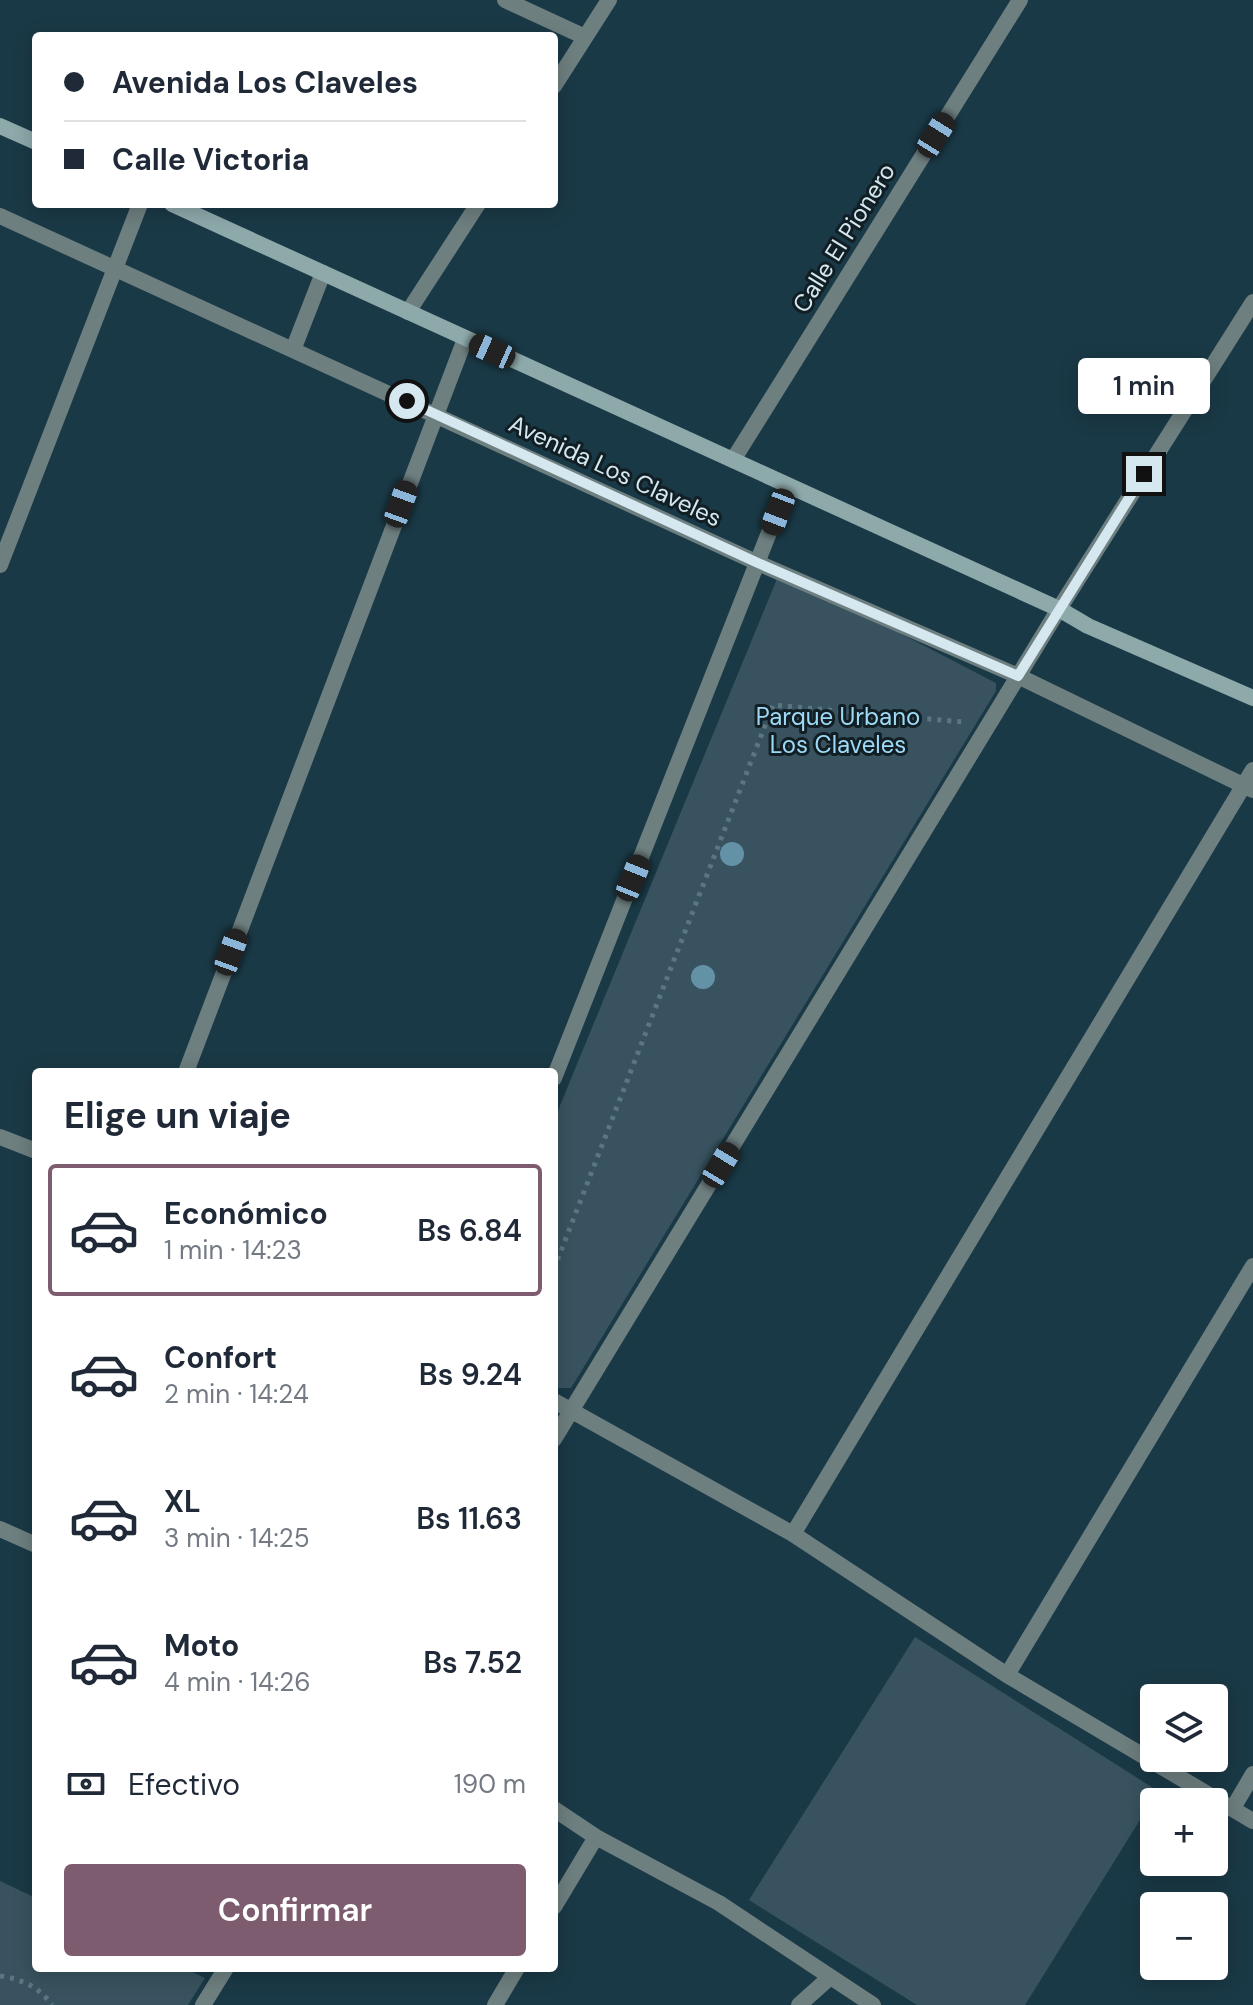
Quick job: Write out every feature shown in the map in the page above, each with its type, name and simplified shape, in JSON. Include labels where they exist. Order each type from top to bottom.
[{"type":"street","points":[[505,0],[585,37]]},
{"type":"street","points":[[558,80],[609,0]]},
{"type":"street","name":"Calle El Pionero","points":[[733,460],[1020,0]]},
{"type":"street","points":[[0,126],[32,140]]},
{"type":"street","points":[[0,565],[138,208]]},
{"type":"street","points":[[181,208],[1059,609],[1088,626],[1253,698]]},
{"type":"street","points":[[408,312],[475,208]]},
{"type":"street","name":"Avenida Los Claveles","points":[[0,216],[758,563],[1018,676],[1248,788]]},
{"type":"street","points":[[293,350],[323,273]]},
{"type":"street","points":[[558,1433],[1059,609],[1251,310]]},
{"type":"street","points":[[188,1068],[465,339]]},
{"type":"street","points":[[558,1068],[787,487]]},
{"type":"street","points":[[793,1534],[1248,788],[1253,770]]},
{"type":"street","points":[[0,1137],[32,1149]]},
{"type":"street","points":[[1007,1675],[1253,1266]]},
{"type":"street","points":[[558,1403],[793,1534],[1007,1675],[1253,1821]]},
{"type":"street","points":[[0,1529],[32,1543]]},
{"type":"street","points":[[1233,1808],[1253,1774]]},
{"type":"street","points":[[558,1812],[596,1837],[719,1903],[828,1979],[873,2005]]},
{"type":"street","points":[[558,1900],[596,1837]]},
{"type":"street","points":[[203,2005],[224,1972]]},
{"type":"street","points":[[495,2005],[515,1972]]},
{"type":"street","points":[[799,2005],[828,1979]]},
{"type":"path","points":[[558,1259],[773,705],[976,724],[987,728]]},
{"type":"path","points":[[0,1976],[18,1979],[43,1993],[52,2005]]},
{"type":"green space","name":"Parque Urbano Los Claveles","points":[[784,573],[996,683],[996,691],[571,1388],[558,1388],[558,1110],[779,574]]},
{"type":"green space","points":[[915,1637],[1153,1788],[1140,1788],[1140,1820],[1025,2005],[917,2005],[749,1900]]},
{"type":"green space","points":[[0,1881],[32,1896],[32,1972],[192,1972],[205,1978],[188,2005],[0,2005]]},
{"type":"route","points":[[407,401],[758,563],[1018,676],[1144,474]]}]
